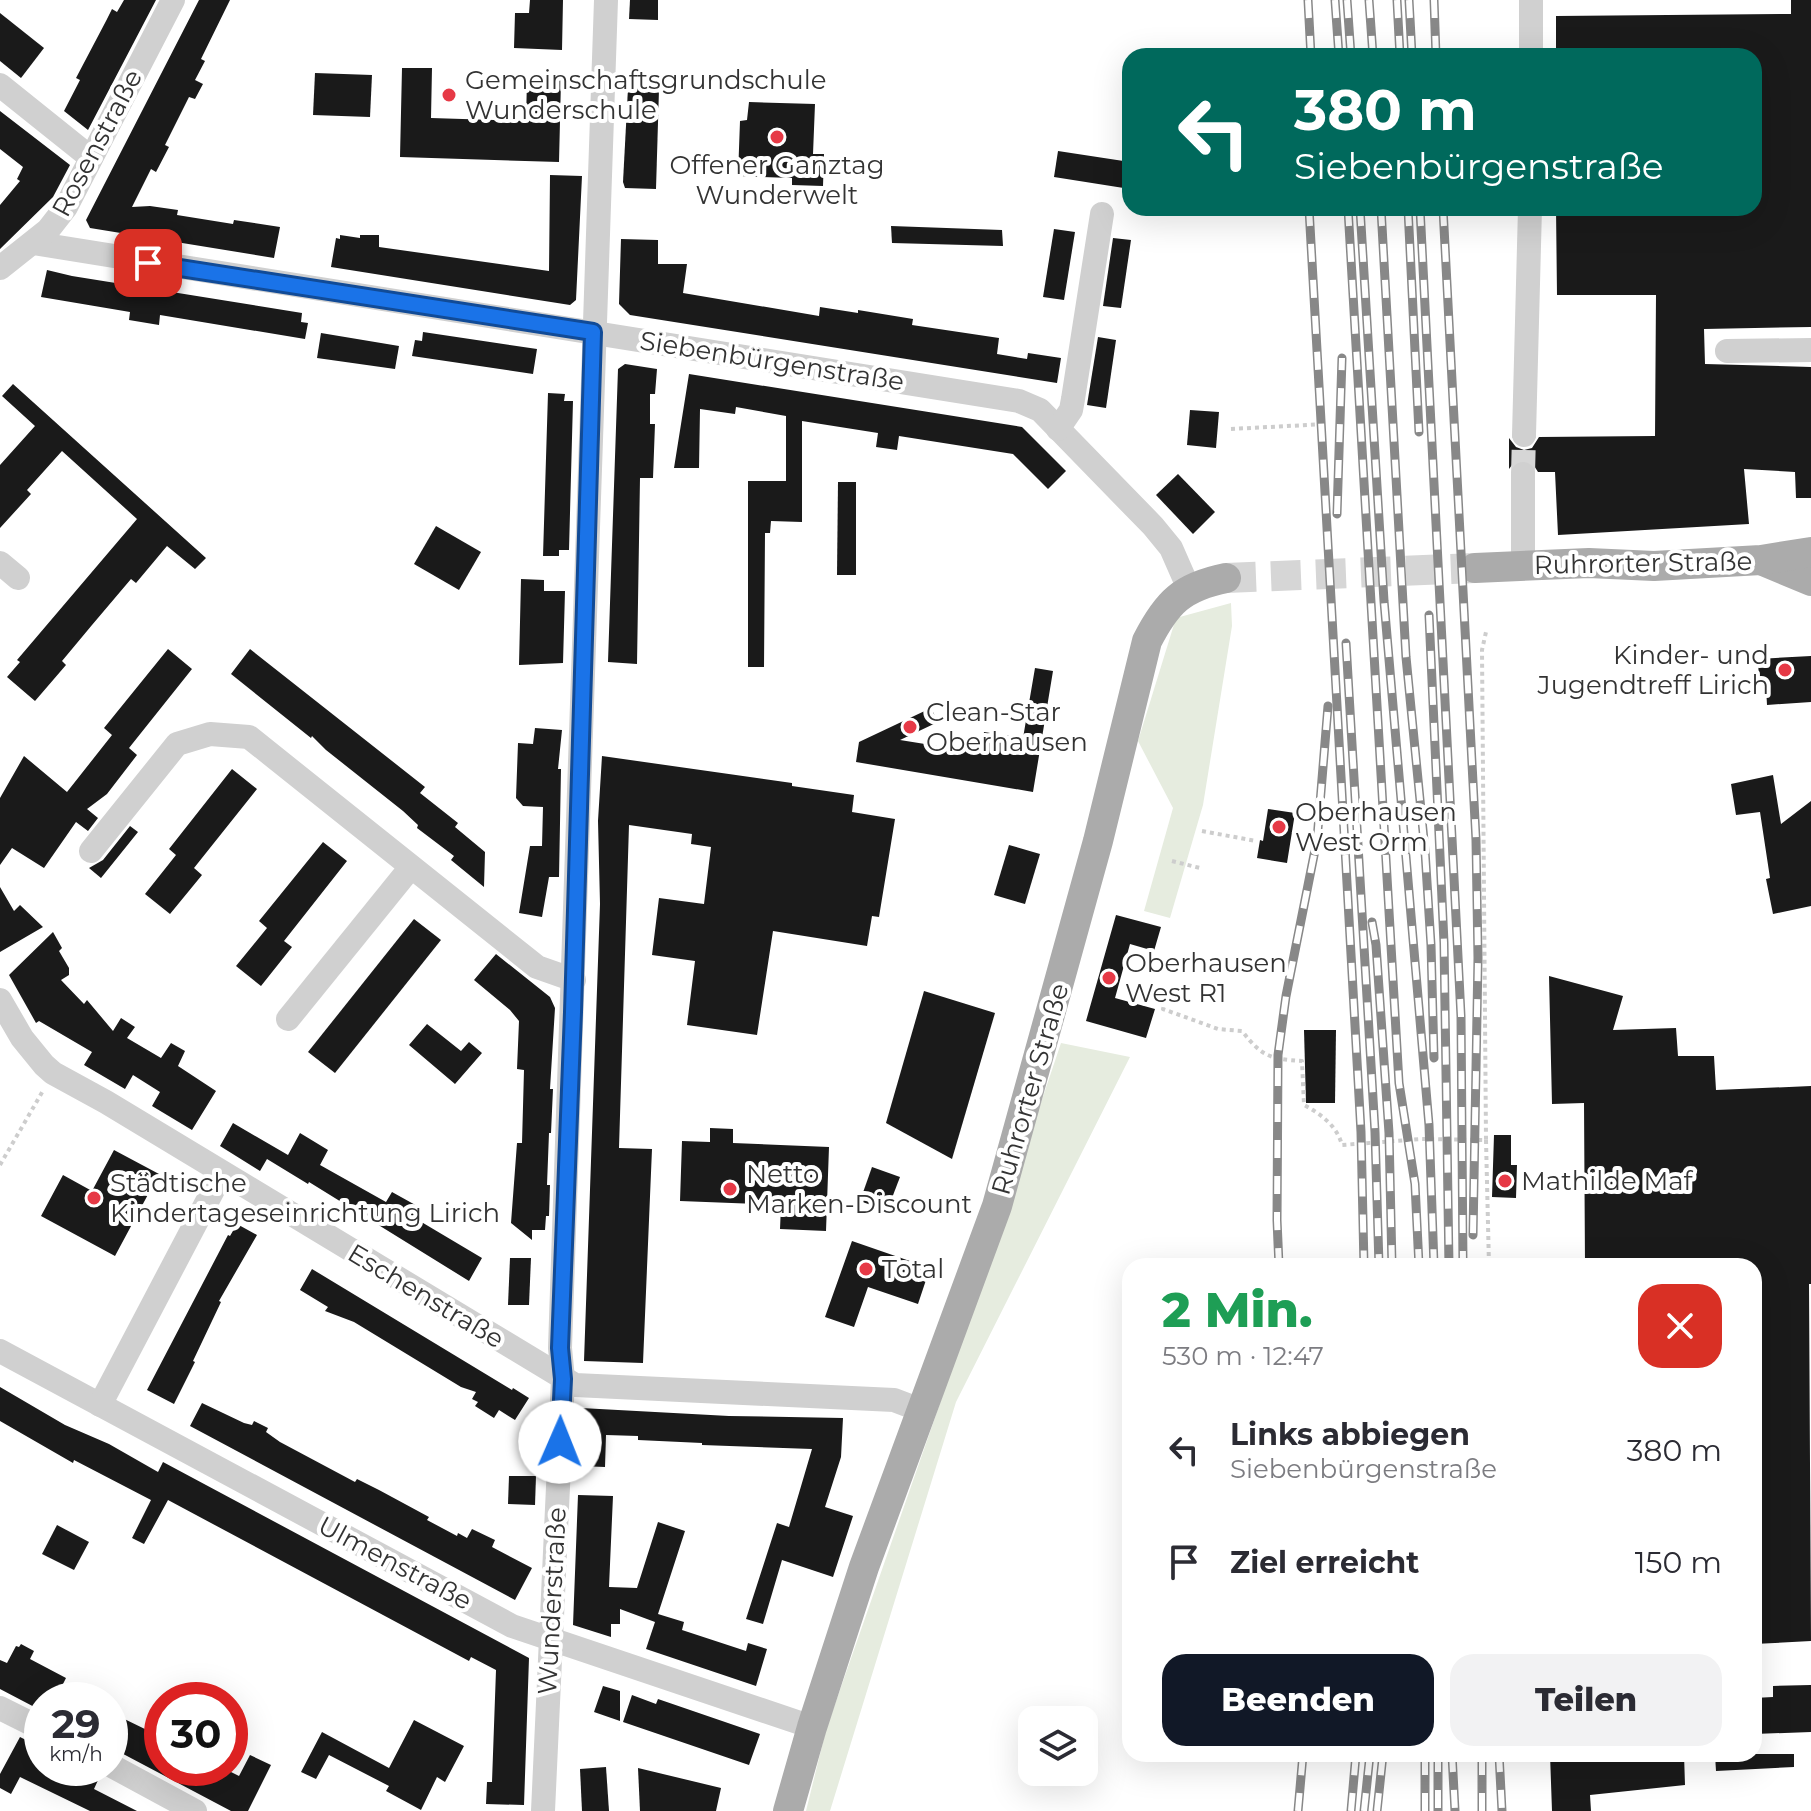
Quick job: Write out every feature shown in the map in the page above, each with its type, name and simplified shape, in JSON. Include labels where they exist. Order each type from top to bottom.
[{"type":"main road","name":"Ruhrorter Straße","points":[[1475,568],[1589,563],[1654,566],[1761,560],[1811,552]]},
{"type":"main road","points":[[1761,560],[1811,581]]},
{"type":"main road","name":"Ruhrorter Straße","points":[[788,1811],[864,1567],[997,1206],[1112,789],[1141,661],[1159,618],[1173,600],[1189,589],[1226,578]]},
{"type":"street","name":"Rosenstraße","points":[[0,268],[58,219],[173,0]]},
{"type":"street","name":"Wunderstraße","points":[[543,1811],[563,1379],[560,1348],[606,0]]},
{"type":"street","points":[[1531,0],[1531,48]]},
{"type":"street","points":[[0,85],[91,158]]},
{"type":"street","points":[[1058,429],[1071,410],[1102,214]]},
{"type":"street","points":[[1524,435],[1530,216]]},
{"type":"street","name":"Siebenbürgenstraße","points":[[33,243],[1019,401],[1040,410],[1153,526],[1171,548],[1189,589]]},
{"type":"street","points":[[1727,351],[1811,350]]},
{"type":"street","points":[[1523,474],[1523,566]]},
{"type":"street","points":[[91,851],[177,744],[210,734],[249,737],[537,967],[574,980]]},
{"type":"street","points":[[288,1019],[411,867]]},
{"type":"street","name":"Eschenstraße","points":[[0,1000],[22,1038],[53,1073],[106,1102],[563,1379],[579,1386],[894,1400],[923,1411]]},
{"type":"street","points":[[100,1405],[222,1173]]},
{"type":"street","name":"Ulmenstraße","points":[[0,1351],[512,1626],[812,1727]]},
{"type":"street","points":[[2,1716],[24,1723]]},
{"type":"street","points":[[128,1775],[195,1811]]},
{"type":"path","points":[[1231,429],[1326,424]]},
{"type":"path","points":[[1486,632],[1482,650],[1489,1258]]},
{"type":"path","points":[[1202,831],[1256,841]]},
{"type":"path","points":[[1172,861],[1200,868]]},
{"type":"path","points":[[1159,997],[1166,999],[1163,1009],[1218,1029],[1242,1031],[1255,1048],[1273,1059],[1302,1061],[1304,1105],[1319,1113],[1339,1134],[1342,1145],[1422,1139],[1486,1140]]},
{"type":"path","points":[[0,1165],[53,1073]]},
{"type":"shaded area","points":[[1231,603],[1232,626],[1203,805],[1170,918],[1144,911],[1173,808],[1138,741],[1176,618]]},
{"type":"shaded area","points":[[1061,1043],[1130,1057],[956,1402],[830,1811],[806,1811],[826,1730]]},
{"type":"building","points":[[124,0],[156,0],[88,130],[64,111],[80,80],[76,78],[112,9],[117,12]]},
{"type":"building","points":[[199,0],[230,0],[201,59],[205,61],[195,80],[203,84],[195,99],[189,97],[165,145],[169,147],[156,172],[151,169],[132,207],[150,206],[178,210],[177,215],[233,224],[234,220],[280,227],[274,258],[90,228],[86,220]]},
{"type":"building","points":[[530,0],[563,0],[562,50],[514,48],[515,13],[529,13]]},
{"type":"building","points":[[630,0],[658,0],[658,20],[629,19]]},
{"type":"building","points":[[1791,0],[1811,0],[1811,327],[1704,329],[1705,364],[1811,367],[1811,498],[1796,498],[1795,472],[1744,469],[1749,524],[1558,535],[1555,472],[1538,472],[1531,461],[1524,459],[1515,461],[1509,469],[1509,438],[1516,447],[1524,450],[1532,448],[1539,437],[1655,436],[1656,295],[1557,295],[1556,216],[1762,216],[1762,48],[1556,48],[1556,16],[1791,14]]},
{"type":"building","points":[[0,13],[44,48],[21,78],[0,61]]},
{"type":"building","points":[[402,68],[432,68],[431,118],[526,121],[527,79],[561,80],[559,162],[400,157]]},
{"type":"building","points":[[315,73],[372,75],[370,117],[313,115]]},
{"type":"building","points":[[628,88],[659,89],[656,189],[625,188],[623,182]]},
{"type":"building","name":"Offener Ganztag Wunderwelt","points":[[749,102],[815,104],[813,154],[824,154],[823,186],[792,185],[792,178],[738,176],[740,121],[747,120]]},
{"type":"building","points":[[0,111],[70,165],[53,197],[0,249],[0,205],[20,181],[17,179],[23,167],[0,149]]},
{"type":"building","points":[[1058,151],[1122,161],[1122,188],[1054,177]]},
{"type":"building","points":[[550,175],[582,176],[576,300],[570,305],[331,267],[336,238],[340,239],[340,235],[360,238],[360,235],[379,235],[379,247],[549,271]]},
{"type":"building","points":[[891,226],[1002,230],[1003,246],[892,243]]},
{"type":"building","points":[[1054,229],[1075,232],[1064,300],[1043,297]]},
{"type":"building","points":[[1113,238],[1131,240],[1121,308],[1103,306]]},
{"type":"building","points":[[621,239],[658,240],[658,264],[687,264],[683,293],[819,316],[820,307],[858,313],[858,310],[913,319],[912,325],[999,338],[997,354],[1027,359],[1028,353],[1061,358],[1057,383],[630,315],[619,304]]},
{"type":"building","points":[[47,270],[302,313],[301,322],[308,323],[305,339],[160,315],[159,325],[129,320],[130,312],[41,297]]},
{"type":"building","points":[[423,332],[537,349],[533,374],[412,356],[415,340],[422,341]]},
{"type":"building","points":[[321,333],[399,346],[395,369],[317,358]]},
{"type":"building","points":[[1098,337],[1116,340],[1106,408],[1087,405]]},
{"type":"building","points":[[625,364],[657,369],[655,394],[650,394],[650,424],[655,424],[653,478],[640,478],[637,664],[608,662],[618,369]]},
{"type":"building","points":[[689,374],[1022,427],[1066,471],[1048,489],[1013,454],[899,436],[897,450],[876,447],[878,433],[802,421],[802,522],[771,521],[770,533],[765,533],[764,667],[748,667],[748,481],[786,481],[786,416],[736,407],[735,414],[700,409],[699,468],[674,468]]},
{"type":"building","points":[[13,384],[206,558],[195,569],[167,546],[136,583],[131,579],[62,661],[66,665],[35,701],[7,677],[20,662],[17,660],[137,519],[62,451],[27,490],[31,494],[0,528],[0,465],[35,426],[2,396]]},
{"type":"building","points":[[548,393],[565,394],[564,401],[573,401],[569,550],[559,550],[559,556],[543,556]]},
{"type":"building","points":[[1190,410],[1219,412],[1216,448],[1187,445]]},
{"type":"building","points":[[1178,474],[1215,512],[1193,534],[1156,495]]},
{"type":"building","points":[[838,482],[856,482],[856,575],[837,575]]},
{"type":"building","points":[[436,526],[481,552],[459,590],[414,564]]},
{"type":"building","points":[[521,579],[544,580],[544,591],[565,591],[563,663],[519,665]]},
{"type":"building","points":[[168,649],[192,669],[129,748],[137,755],[107,794],[87,809],[98,818],[88,831],[76,822],[44,868],[12,848],[0,865],[0,798],[24,756],[67,792],[112,735],[104,728]]},
{"type":"building","points":[[250,649],[425,787],[420,793],[458,823],[455,827],[485,852],[484,887],[451,860],[454,856],[417,828],[418,825],[403,811],[231,674]]},
{"type":"building","name":"Kinder- und Jugendtreff Lirich","points":[[1811,656],[1811,702],[1767,705],[1766,687],[1759,682],[1758,659]]},
{"type":"building","name":"Clean-Star Oberhausen","points":[[1035,668],[1053,671],[1033,792],[856,762],[859,742],[931,708],[938,722],[900,740],[981,753],[984,732],[1023,738]]},
{"type":"building","points":[[535,728],[562,730],[558,769],[561,769],[559,877],[549,877],[542,917],[519,913],[530,846],[542,846],[543,807],[523,806],[516,798],[518,743],[533,744]]},
{"type":"building","points":[[602,756],[854,795],[852,812],[895,819],[879,917],[872,916],[867,946],[773,931],[757,1035],[687,1025],[695,961],[652,955],[659,898],[704,904],[711,847],[691,844],[692,834],[629,825],[619,1148],[652,1149],[643,1363],[584,1361],[600,904],[598,821]]},
{"type":"building","points":[[232,769],[257,789],[194,868],[202,875],[170,914],[145,894],[176,855],[169,849]]},
{"type":"building","points":[[1773,775],[1781,824],[1811,801],[1811,906],[1773,914],[1766,879],[1770,878],[1760,812],[1736,815],[1731,784]]},
{"type":"building","name":"Oberhausen West Orm","points":[[1268,809],[1295,813],[1287,863],[1257,858]]},
{"type":"building","points":[[130,826],[138,832],[101,878],[89,868],[103,860]]},
{"type":"building","points":[[323,842],[347,861],[284,941],[292,947],[261,986],[236,966],[267,928],[259,921]]},
{"type":"building","points":[[1009,845],[1040,854],[1025,904],[994,895]]},
{"type":"building","points":[[0,887],[14,911],[20,905],[43,927],[0,952]]},
{"type":"building","name":"Oberhausen West R1","points":[[1116,915],[1161,927],[1154,951],[1130,944],[1115,998],[1155,1009],[1146,1038],[1086,1021]]},
{"type":"building","points":[[414,919],[441,940],[335,1073],[308,1052]]},
{"type":"building","points":[[53,932],[69,968],[69,975],[61,980],[84,1004],[87,1000],[113,1031],[121,1018],[135,1027],[127,1038],[161,1058],[171,1043],[185,1051],[178,1066],[216,1091],[192,1130],[152,1106],[160,1092],[133,1075],[125,1089],[84,1065],[92,1052],[39,1021],[36,1023],[9,975]]},
{"type":"building","points":[[496,954],[550,997],[555,1008],[547,1185],[550,1185],[549,1216],[546,1216],[545,1230],[532,1230],[532,1240],[511,1223],[517,1143],[522,1143],[524,1070],[517,1069],[519,1021],[474,980]]},
{"type":"building","points":[[1549,976],[1623,996],[1613,1030],[1676,1028],[1678,1056],[1714,1056],[1716,1090],[1811,1086],[1811,1641],[1762,1644],[1762,1258],[1585,1258],[1584,1103],[1552,1104]]},
{"type":"building","points":[[924,991],[995,1013],[952,1159],[886,1123]]},
{"type":"building","points":[[427,1024],[461,1051],[469,1042],[482,1053],[455,1084],[409,1045]]},
{"type":"building","points":[[1304,1030],[1336,1030],[1335,1103],[1306,1103]]},
{"type":"building","points":[[233,1123],[288,1155],[300,1133],[328,1150],[320,1165],[386,1202],[392,1192],[419,1207],[413,1217],[482,1258],[469,1281],[267,1159],[260,1171],[220,1146]]},
{"type":"building","points":[[710,1128],[733,1129],[733,1143],[829,1147],[826,1231],[780,1229],[781,1205],[680,1201],[682,1141],[710,1142]]},
{"type":"building","name":"Mathilde Maf","points":[[1494,1135],[1511,1135],[1511,1165],[1517,1165],[1516,1198],[1492,1197]]},
{"type":"building","points":[[114,1150],[159,1174],[115,1256],[41,1216],[63,1175],[92,1191]]},
{"type":"building","points":[[872,1167],[900,1177],[887,1211],[860,1201]]},
{"type":"building","points":[[237,1224],[257,1235],[219,1301],[195,1362],[174,1404],[147,1390],[228,1235]]},
{"type":"building","points":[[852,1241],[930,1268],[918,1304],[868,1287],[854,1327],[825,1317]]},
{"type":"building","points":[[510,1258],[531,1258],[529,1305],[508,1305]]},
{"type":"building","points":[[312,1269],[529,1398],[515,1420],[499,1410],[494,1418],[475,1406],[478,1402],[472,1399],[476,1392],[461,1387],[354,1322],[325,1311],[328,1307],[300,1290]]},
{"type":"building","points":[[0,1387],[65,1425],[109,1444],[158,1472],[163,1462],[529,1658],[524,1805],[486,1804],[487,1782],[492,1782],[496,1670],[471,1657],[469,1661],[168,1500],[144,1544],[132,1538],[151,1500],[74,1460],[73,1463],[0,1421]]},
{"type":"building","points":[[202,1403],[244,1423],[252,1425],[254,1421],[268,1428],[266,1432],[280,1442],[355,1482],[357,1479],[379,1490],[457,1536],[458,1533],[467,1538],[472,1529],[495,1540],[492,1547],[532,1568],[515,1600],[190,1426]]},
{"type":"building","points":[[581,1408],[843,1418],[841,1457],[825,1507],[853,1516],[833,1577],[782,1560],[763,1624],[746,1619],[777,1523],[789,1527],[812,1449],[702,1445],[606,1435],[605,1467],[579,1466]]},
{"type":"building","points":[[509,1476],[536,1476],[535,1505],[508,1504]]},
{"type":"building","points":[[578,1495],[613,1496],[609,1587],[637,1588],[658,1522],[685,1531],[658,1614],[684,1622],[682,1630],[746,1651],[748,1643],[767,1649],[756,1686],[646,1649],[655,1622],[620,1609],[620,1624],[611,1624],[611,1637],[573,1625]]},
{"type":"building","points":[[57,1525],[89,1542],[74,1570],[42,1554]]},
{"type":"building","points":[[21,1644],[34,1651],[30,1659],[66,1678],[64,1682],[24,1682],[24,1702],[0,1689],[0,1660],[7,1663],[16,1646]]},
{"type":"building","points":[[1811,1685],[1811,1732],[1762,1734],[1762,1698],[1773,1697],[1773,1686]]},
{"type":"building","points":[[603,1686],[620,1691],[620,1721],[594,1712]]},
{"type":"building","points":[[632,1695],[656,1704],[658,1699],[760,1734],[749,1765],[623,1722]]},
{"type":"building","points":[[414,1720],[464,1746],[445,1782],[437,1777],[421,1810],[386,1791],[389,1786],[329,1755],[316,1779],[301,1772],[322,1732],[389,1768]]},
{"type":"building","points":[[128,1721],[144,1729],[144,1765],[128,1757]]},
{"type":"building","points":[[20,1737],[24,1739],[24,1779],[20,1777],[11,1794],[0,1788],[0,1774]]},
{"type":"building","points":[[1762,1754],[1794,1754],[1794,1767],[1716,1771],[1715,1762],[1762,1762]]},
{"type":"building","points":[[250,1755],[271,1765],[248,1811],[231,1811],[184,1786],[248,1786]]},
{"type":"building","points":[[1550,1762],[1684,1762],[1685,1785],[1590,1795],[1591,1811],[1552,1811]]},
{"type":"building","points":[[606,1767],[609,1811],[582,1811],[580,1769]]},
{"type":"building","points":[[638,1768],[721,1788],[716,1811],[640,1811]]},
{"type":"building","points":[[39,1786],[95,1786],[94,1789],[137,1811],[90,1811]]},
{"type":"tunnel","points":[[1523,474],[1524,435]]},
{"type":"tunnel","points":[[1226,578],[1475,568]]},
{"type":"railway","points":[[1308,0],[1311,48]]},
{"type":"railway","points":[[1335,0],[1338,48]]},
{"type":"railway","points":[[1347,0],[1350,48]]},
{"type":"railway","points":[[1369,0],[1372,48]]},
{"type":"railway","points":[[1397,0],[1400,48]]},
{"type":"railway","points":[[1409,0],[1412,48]]},
{"type":"railway","points":[[1434,0],[1436,48]]},
{"type":"railway","points":[[1309,216],[1361,1132],[1364,1258]]},
{"type":"railway","points":[[1348,216],[1399,1083],[1415,1184],[1419,1258]]},
{"type":"railway","points":[[1360,216],[1384,601],[1429,1125],[1434,1258]]},
{"type":"railway","points":[[1381,216],[1406,657],[1431,945],[1434,1058]]},
{"type":"railway","points":[[1408,216],[1419,432]]},
{"type":"railway","points":[[1420,216],[1461,1016],[1463,1258]]},
{"type":"railway","points":[[1443,216],[1476,840],[1478,958],[1473,1235]]},
{"type":"railway","points":[[1337,514],[1342,358]]},
{"type":"railway","points":[[1429,615],[1444,943],[1449,1258]]},
{"type":"railway","points":[[1346,643],[1375,1132],[1379,1258]]},
{"type":"railway","points":[[1279,1258],[1278,1055],[1286,996],[1317,840],[1328,706]]},
{"type":"railway","points":[[1372,922],[1389,1133],[1392,1258]]},
{"type":"railway","points":[[1298,1811],[1302,1762]]},
{"type":"railway","points":[[1351,1811],[1355,1762]]},
{"type":"railway","points":[[1364,1811],[1369,1762]]},
{"type":"railway","points":[[1377,1811],[1382,1762]]},
{"type":"railway","points":[[1425,1762],[1425,1811]]},
{"type":"railway","points":[[1438,1762],[1438,1811]]},
{"type":"railway","points":[[1452,1762],[1455,1811]]},
{"type":"railway","points":[[1482,1762],[1482,1811]]},
{"type":"railway","points":[[1499,1762],[1502,1811]]},
{"type":"place","name":"Gemeinschaftsgrundschule Wunderschule","points":[[449,95]]},
{"type":"place","name":"Offener Ganztag Wunderwelt","points":[[777,137]]},
{"type":"place","name":"Kinder- und Jugendtreff Lirich","points":[[1785,670]]},
{"type":"place","name":"Clean-Star Oberhausen","points":[[910,727]]},
{"type":"place","name":"Oberhausen West Orm","points":[[1279,827]]},
{"type":"place","name":"Oberhausen West R1","points":[[1109,978]]},
{"type":"place","name":"Mathilde Maf","points":[[1505,1181]]},
{"type":"place","name":"Netto Marken-Discount","points":[[730,1189]]},
{"type":"place","name":"Städtische Kindertageseinrichtung Lirich","points":[[94,1198]]},
{"type":"place","name":"Total","points":[[866,1269]]},
{"type":"route","points":[[148,263],[593,332],[560,1348],[563,1379],[560,1442]]}]
